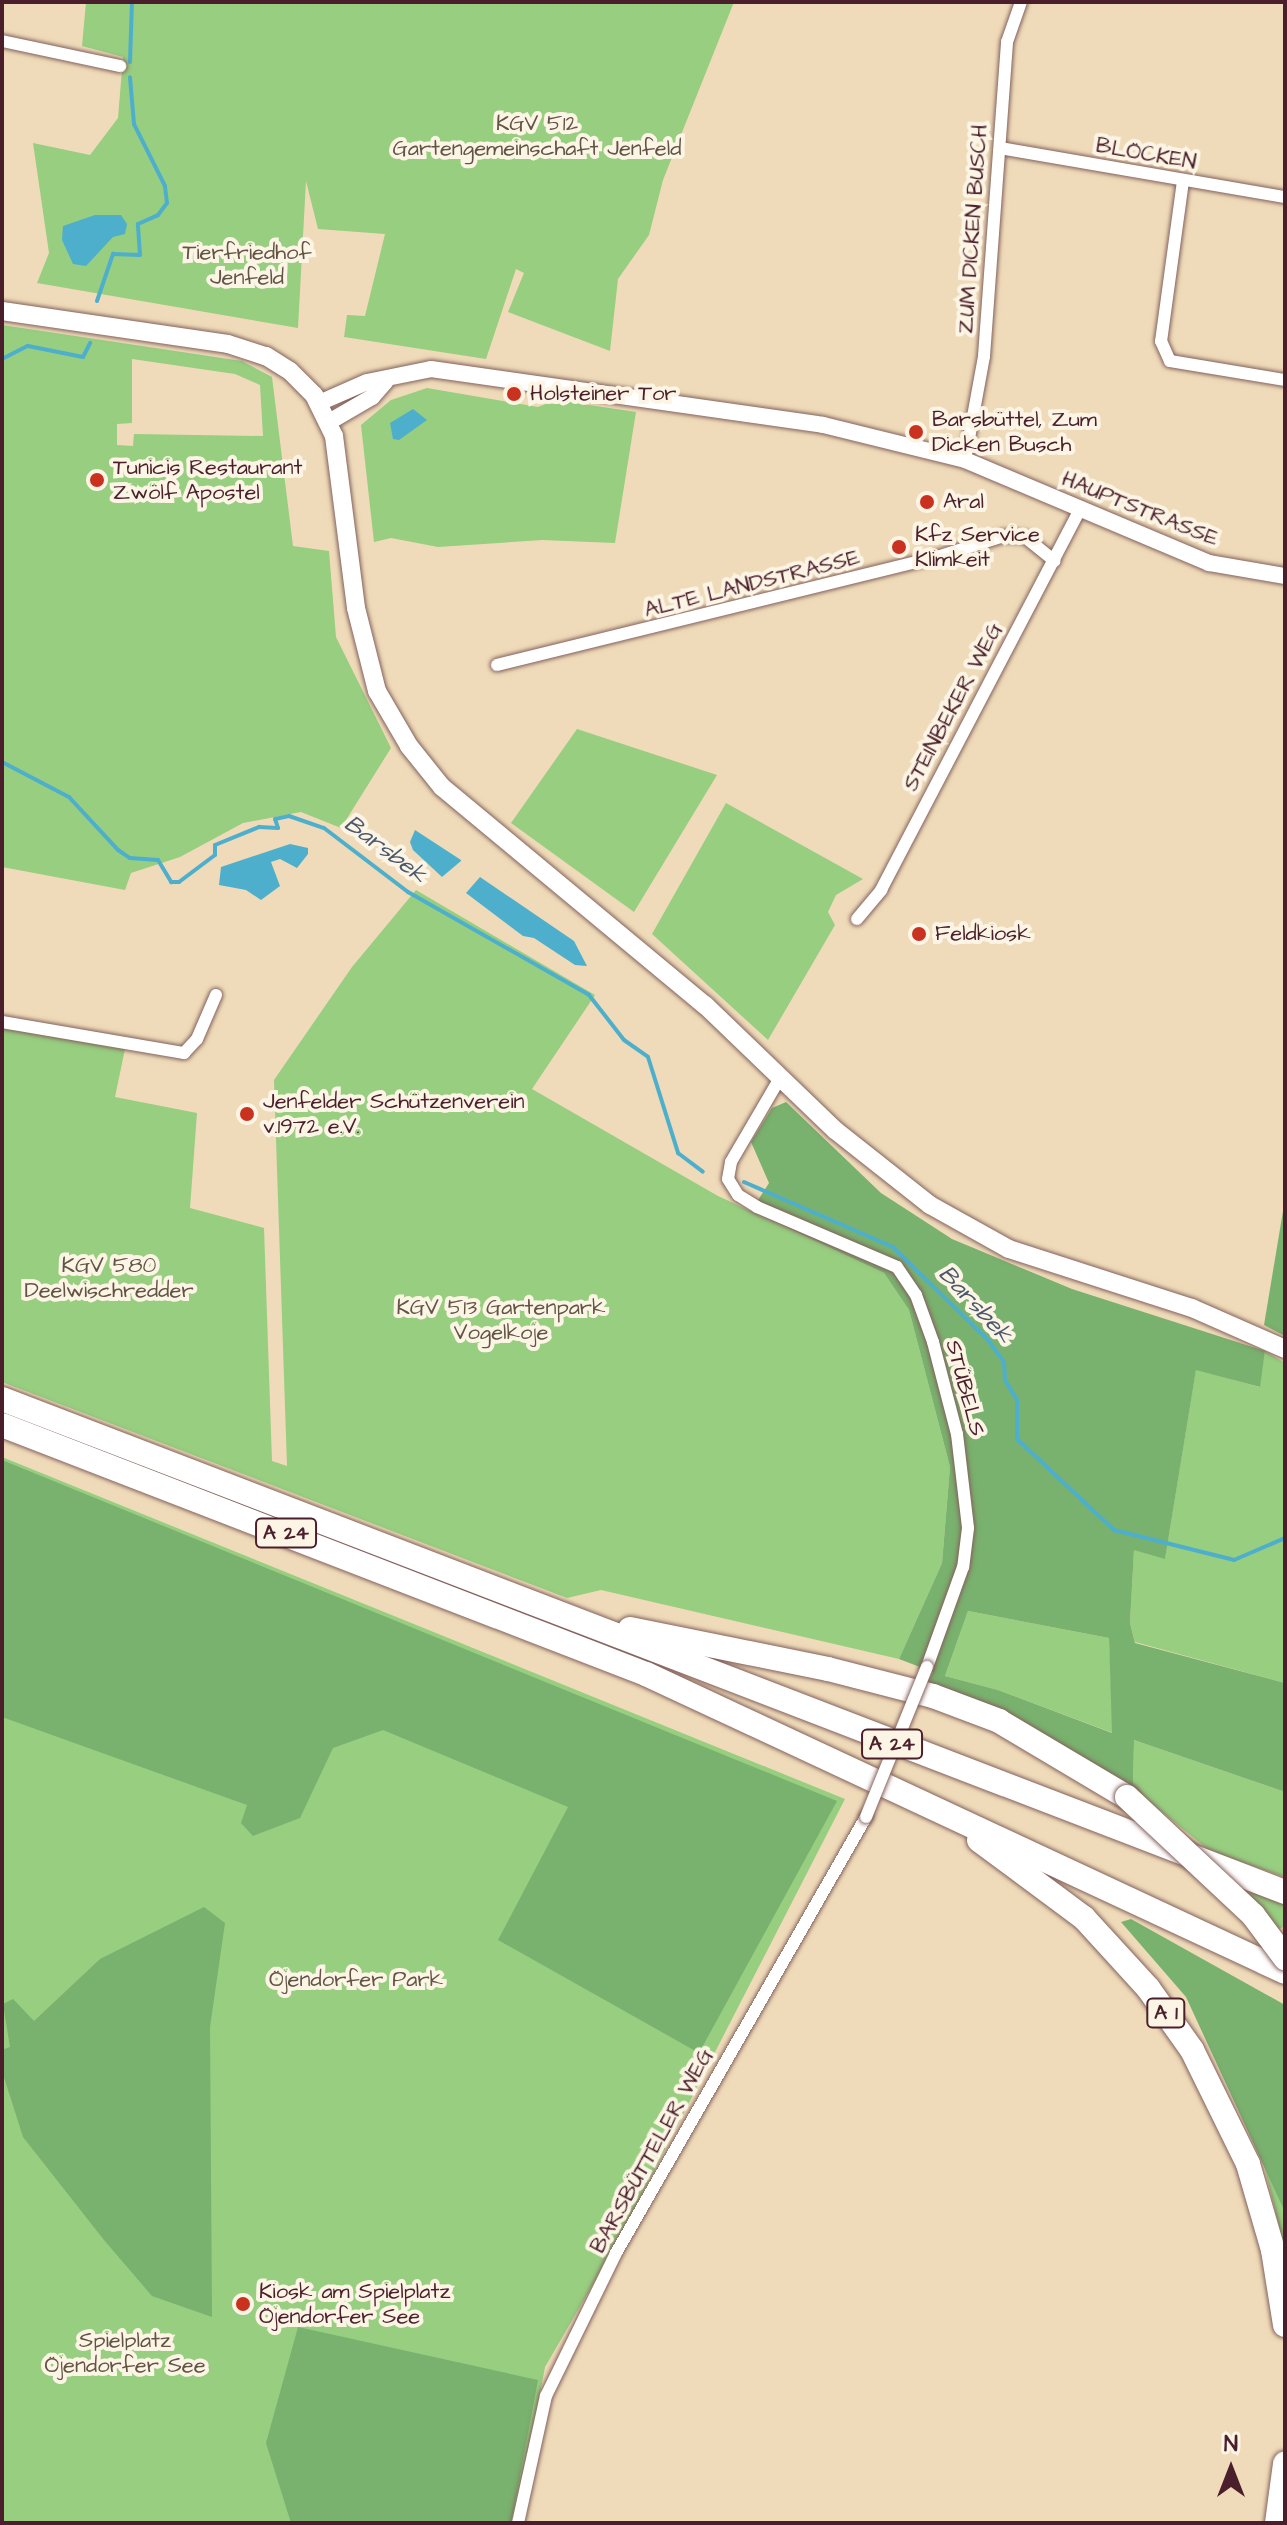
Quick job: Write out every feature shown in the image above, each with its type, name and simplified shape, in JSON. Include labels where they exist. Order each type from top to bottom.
[{"type":"highway","name":"A 24","points":[[2,1399],[1285,1892]]},
{"type":"highway","name":"A 24","points":[[2,1425],[570,1642],[911,1795],[1285,1972]]},
{"type":"highway","name":"A 24","points":[[504,1594],[670,1639],[828,1669],[933,1696],[999,1721],[1127,1797],[1244,1905],[1285,1958]]},
{"type":"highway","name":"A 1","points":[[911,1795],[1045,1885],[1084,1918],[1173,2023],[1210,2080],[1248,2164],[1273,2250],[1285,2325]]},
{"type":"highway","points":[[1277,2523],[1285,2464]]},
{"type":"main road","points":[[2,311],[247,348],[290,371],[319,403],[329,422],[342,474],[356,608],[377,691],[409,746],[453,798],[705,1005],[883,1171],[980,1235],[1062,1269],[1192,1308],[1285,1349]]},
{"type":"street","name":"ZUM DICKEN BUSCH","points":[[965,460],[984,356],[1007,42],[1021,2]]},
{"type":"street","points":[[2,41],[120,66]]},
{"type":"street","name":"BLÖCKEN","points":[[1000,148],[1285,197]]},
{"type":"street","points":[[1183,181],[1161,341],[1170,361],[1285,380]]},
{"type":"street","name":"HAUPTSTRASSE","points":[[319,403],[367,382],[386,381],[431,369],[823,425],[965,460],[1209,563],[1285,576]]},
{"type":"street","points":[[329,422],[372,397],[386,381]]},
{"type":"street","name":"STEINBEKER WEG","points":[[857,919],[881,890],[1080,509]]},
{"type":"street","name":"ALTE LANDSTRASSE","points":[[497,665],[896,568],[1004,536],[1025,537],[1055,561]]},
{"type":"street","points":[[2,1022],[184,1053],[197,1039],[216,995]]},
{"type":"street","name":"STÜBELS","points":[[780,1078],[731,1162],[728,1179],[738,1195],[757,1207],[897,1267],[916,1295],[933,1342],[957,1434],[967,1541],[961,1575],[866,1817]]},
{"type":"street","name":"BARSBÜTTELER WEG","points":[[518,2523],[546,2396],[616,2253],[866,1817]]},
{"type":"green space","name":"KGV 512 Gartengemeinschaft Jenfeld","points":[[86,2],[734,2],[663,180],[649,235],[618,279],[610,351],[508,312],[524,273],[516,269],[486,359],[344,337],[347,315],[365,316],[385,234],[318,229],[306,181],[298,328],[37,283],[49,253],[33,143],[90,155],[118,118],[123,57],[82,46]]},
{"type":"green space","points":[[2,325],[242,361],[272,377],[293,546],[329,551],[336,637],[391,748],[341,828],[301,812],[243,823],[180,857],[131,873],[125,890],[2,867]],"holes":[[[132,359],[235,374],[260,385],[263,436],[134,434],[133,446],[117,445],[117,424],[132,423]]]},
{"type":"green space","points":[[427,388],[538,407],[556,400],[636,412],[615,543],[542,540],[438,547],[391,538],[374,542],[361,425],[391,400]]},
{"type":"green space","points":[[577,729],[717,775],[634,912],[511,823]]},
{"type":"green space","points":[[726,803],[863,879],[836,895],[828,912],[835,925],[768,1040],[652,934]]},
{"type":"green space","name":"KGV 513 Gartenpark Vogelkoje","points":[[416,890],[595,995],[532,1089],[718,1196],[884,1273],[909,1310],[950,1467],[942,1563],[899,1659],[601,1590],[567,1598],[2,1382],[2,1028],[125,1049],[115,1097],[197,1113],[190,1208],[264,1228],[272,1461],[287,1466],[274,1080],[352,967]]},
{"type":"green space","points":[[786,1102],[881,1193],[952,1239],[1072,1289],[1265,1351],[1260,1387],[1196,1370],[1165,1559],[1134,1550],[1130,1623],[1135,1643],[1285,1683],[1285,1792],[1134,1740],[1133,1788],[1005,1714],[926,1685],[933,1672],[899,1659],[942,1563],[950,1467],[909,1310],[884,1273],[751,1211],[769,1183],[751,1142],[772,1108]],"holes":[[[968,1611],[1109,1638],[1112,1733],[998,1690],[945,1676]]]},
{"type":"green space","points":[[1285,1199],[1285,1336],[1264,1325]]},
{"type":"green space","points":[[1265,1351],[1285,1363],[1285,1683],[1135,1642],[1130,1623],[1134,1549],[1165,1558],[1196,1369],[1259,1387]]},
{"type":"green space","name":"Öjendorfer Park","points":[[2,1457],[845,1799],[617,2243],[545,2367],[515,2523],[2,2523]]},
{"type":"green space","points":[[2,1460],[837,1801],[699,2053],[498,1940],[568,1807],[383,1730],[333,1748],[300,1818],[253,1836],[241,1823],[247,1805],[2,1717]]},
{"type":"green space","points":[[968,1611],[1109,1638],[1113,1733],[998,1690],[945,1676]]},
{"type":"green space","points":[[1134,1740],[1285,1792],[1285,1877],[1211,1852],[1133,1788]]},
{"type":"green space","points":[[1244,1888],[1285,1901],[1285,1926],[1279,1929]]},
{"type":"green space","points":[[204,1907],[225,1923],[210,2027],[212,2317],[152,2296],[104,2240],[23,2137],[2,2071],[2,2050],[10,2047],[3,2004],[13,1999],[34,2021],[100,1959]]},
{"type":"green space","points":[[1131,1919],[1285,2005],[1285,2212],[1186,1997],[1121,1922]]},
{"type":"green space","points":[[1260,2149],[1285,2212],[1285,2254],[1283,2242]]},
{"type":"green space","points":[[298,2327],[538,2380],[511,2523],[291,2523],[266,2443]]},
{"type":"water","points":[[95,215],[121,215],[127,224],[125,234],[113,237],[86,266],[73,264],[62,240],[63,226]]},
{"type":"water","points":[[413,409],[427,420],[399,440],[393,439],[390,423]]},
{"type":"water","points":[[415,830],[461,861],[442,877],[413,850],[410,842]]},
{"type":"water","points":[[290,844],[308,848],[308,854],[297,868],[280,859],[271,862],[280,886],[261,900],[246,890],[219,885],[221,867]]},
{"type":"water","points":[[480,877],[574,941],[587,966],[575,965],[534,938],[523,936],[466,893]]},
{"type":"waterway","points":[[130,62],[132,2]]},
{"type":"waterway","points":[[97,301],[113,254],[140,255],[138,224],[158,215],[167,203],[165,186],[134,124],[130,77]]},
{"type":"waterway","points":[[2,359],[28,346],[83,357],[90,343]]},
{"type":"waterway","name":"Barsbek","points":[[2,762],[69,797],[118,850],[130,858],[158,860],[171,882],[179,882],[215,855],[215,845],[259,827],[278,828],[275,819],[289,816],[324,828],[408,892],[589,995],[624,1040],[648,1057],[678,1153],[703,1172]]},
{"type":"waterway","name":"Barsbek","points":[[744,1182],[893,1247],[988,1340],[1004,1362],[1005,1380],[1017,1400],[1017,1439],[1114,1530],[1234,1560],[1285,1538]]},
{"type":"place","name":"Holsteiner Tor","points":[[514,394]]},
{"type":"place","name":"Barsbüttel, Zum Dicken Busch","points":[[916,432]]},
{"type":"place","name":"Tunicis Restaurant Zwölf Apostel","points":[[97,480]]},
{"type":"place","name":"Aral","points":[[927,502]]},
{"type":"place","name":"Kfz Service Klimkeit","points":[[899,547]]},
{"type":"place","name":"Feldkiosk","points":[[919,934]]},
{"type":"place","name":"Jenfelder Schützenverein v.1972 e.V.","points":[[247,1114]]},
{"type":"place","name":"Kiosk am Spielplatz Öjendorfer See","points":[[243,2304]]},
{"type":"park label","name":"Tierfriedhof Jenfeld","points":[[247,264]]},
{"type":"park label","name":"KGV 580 Deelwischredder","points":[[109,1278]]},
{"type":"park label","name":"Spielplatz Öjendorfer See","points":[[125,2352]]}]
